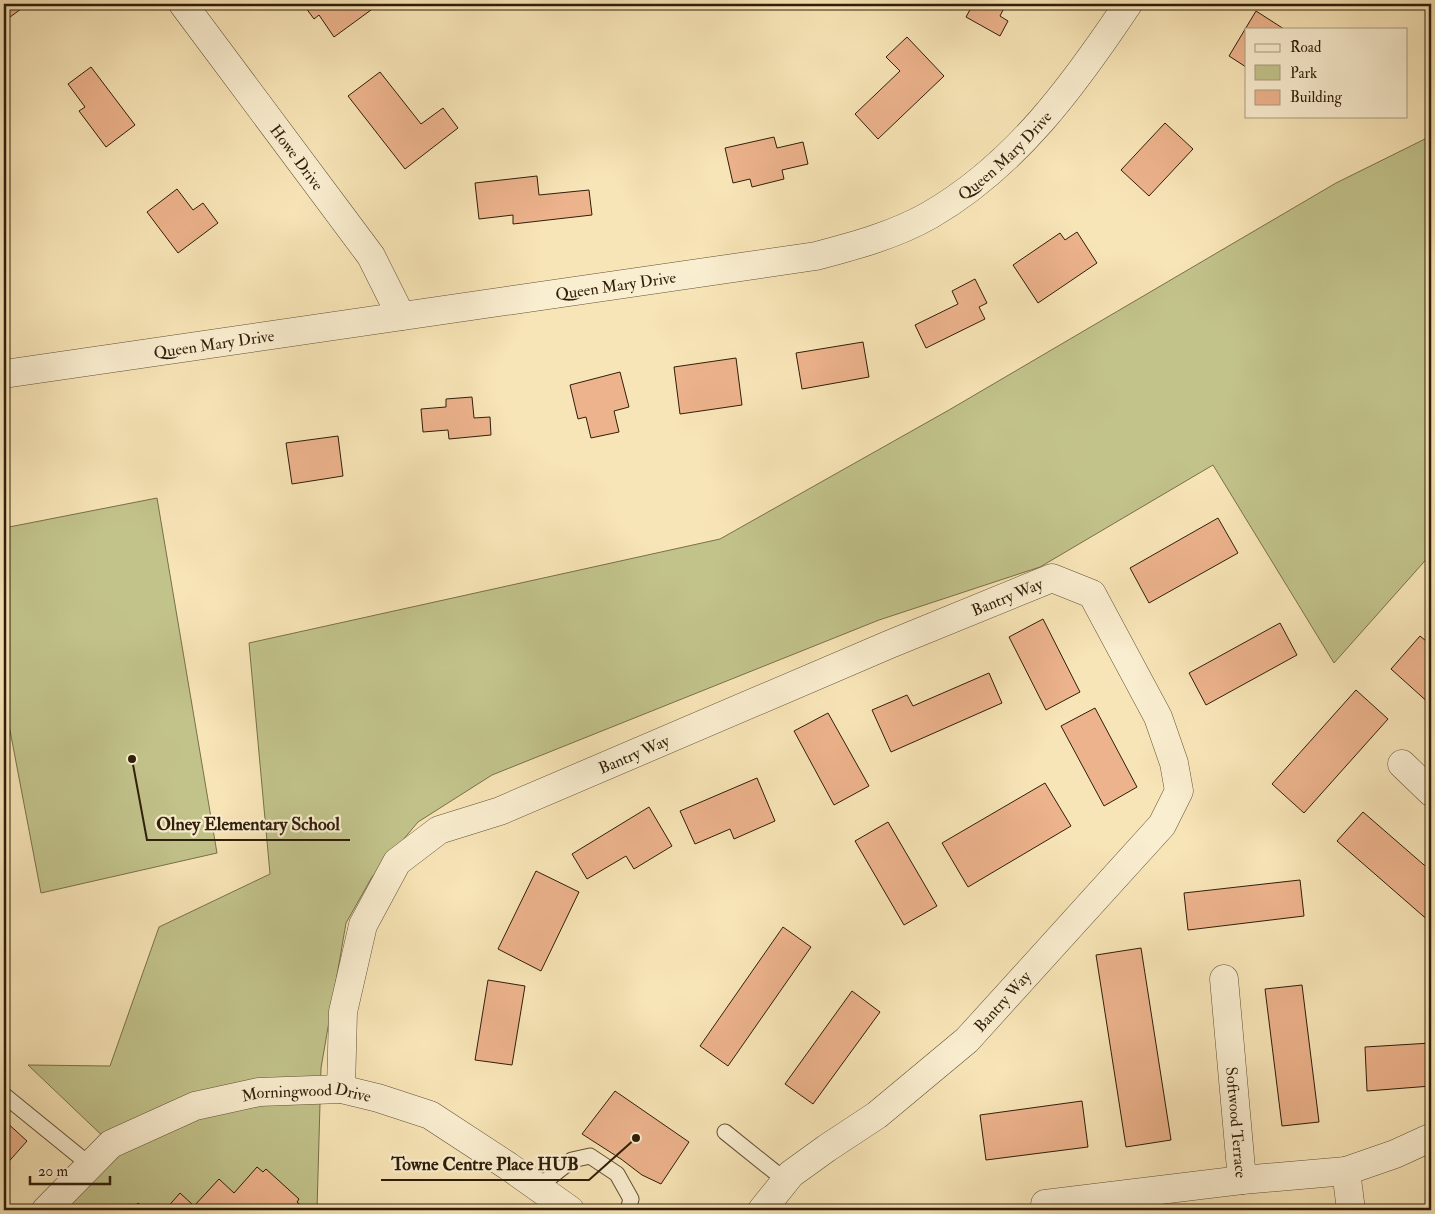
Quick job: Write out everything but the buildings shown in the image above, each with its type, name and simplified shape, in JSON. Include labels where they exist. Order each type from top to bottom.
[{"type":"street","name":"Howe Drive","points":[[183,4],[371,256],[401,316]]},
{"type":"street","name":"Queen Mary Drive","points":[[4,374],[816,256],[848,248],[907,226],[930,215],[970,189],[1013,152],[1041,122],[1073,82],[1128,4]]},
{"type":"street","name":"Bantry Way","points":[[341,1089],[343,1012],[363,925],[396,862],[439,830],[500,811],[888,645],[1052,578],[1092,594],[1158,717],[1174,763],[1180,791],[1162,825],[967,1040],[878,1115],[791,1174],[762,1210]]},
{"type":"street","points":[[1402,764],[1431,792]]},
{"type":"street","name":"Softwood Terrace","points":[[1224,980],[1242,1180],[1346,1171],[1395,1154],[1430,1138]]},
{"type":"street","name":"Morningwood Drive","points":[[46,1210],[111,1144],[195,1106],[259,1092],[341,1089],[378,1098],[430,1115],[508,1166],[570,1210]]},
{"type":"street","points":[[1346,1171],[1351,1210]]},
{"type":"street","points":[[1045,1204],[1242,1180]]},
{"type":"lane","points":[[4,1095],[90,1165]]},
{"type":"lane","points":[[724,1132],[786,1181]]},
{"type":"lane","points":[[538,1187],[572,1160],[590,1156],[617,1174],[631,1200],[628,1210]]},
{"type":"green space","points":[[1431,136],[1431,554],[1334,663],[1213,465],[1040,567],[879,620],[492,775],[418,822],[372,877],[346,923],[321,1068],[317,1210],[46,1210],[111,1144],[28,1065],[110,1066],[159,927],[270,874],[249,643],[720,539],[949,410],[1336,183]]},
{"type":"green space","points":[[157,498],[217,853],[41,893],[4,699],[4,528]]},
{"type":"place","name":"Olney Elementary School","points":[[132,759]]},
{"type":"place","name":"Towne Centre Place HUB","points":[[636,1138]]}]
